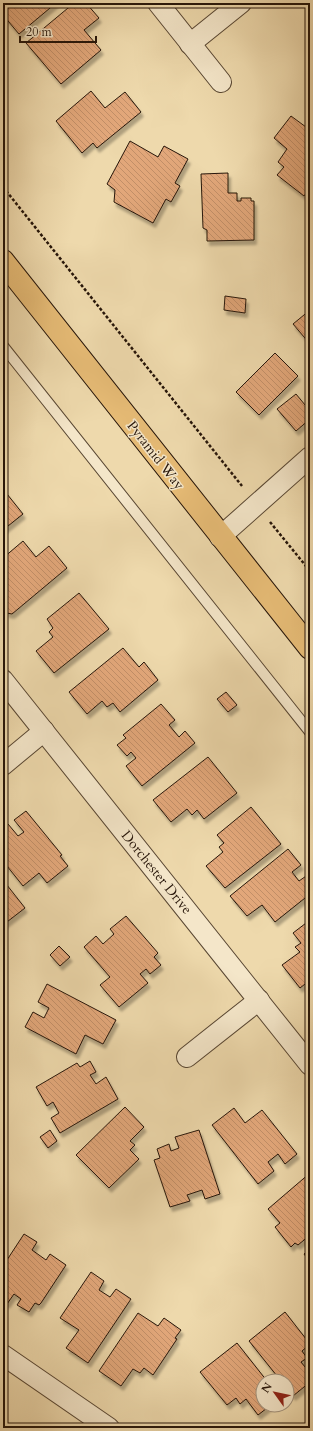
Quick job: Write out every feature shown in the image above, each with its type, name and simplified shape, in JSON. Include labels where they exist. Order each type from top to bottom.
[{"type":"main road","name":"Pyramid Way","points":[[3,261],[310,648]]},
{"type":"street","points":[[158,3],[222,82]]},
{"type":"street","points":[[190,44],[241,3]]},
{"type":"street","points":[[220,536],[310,457]]},
{"type":"street","name":"Dorchester Drive","points":[[3,680],[310,1065]]},
{"type":"street","points":[[3,765],[44,731]]},
{"type":"street","points":[[187,1057],[259,1000]]},
{"type":"street","points":[[3,1355],[109,1428]]},
{"type":"lane","points":[[3,346],[310,732]]},
{"type":"path","points":[[3,187],[310,571]]},
{"type":"building","points":[[3,3],[56,3],[19,34],[3,15]]},
{"type":"building","points":[[74,3],[86,3],[99,18],[84,30],[101,50],[61,84],[26,43]]},
{"type":"building","points":[[91,91],[105,108],[125,92],[141,112],[97,148],[93,143],[82,153],[56,121]]},
{"type":"building","points":[[291,116],[310,130],[310,188],[304,196],[277,175],[284,167],[278,162],[287,149],[274,138]]},
{"type":"building","points":[[130,141],[158,157],[164,146],[188,159],[175,183],[180,186],[171,202],[166,199],[153,223],[114,202],[115,190],[107,184]]},
{"type":"building","points":[[228,173],[228,193],[237,193],[237,201],[241,201],[241,198],[251,198],[251,201],[254,201],[254,240],[207,241],[207,230],[203,228],[201,174]]},
{"type":"building","points":[[225,296],[246,299],[245,313],[224,310]]},
{"type":"building","points":[[310,310],[310,344],[293,324]]},
{"type":"building","points":[[275,353],[298,376],[259,415],[236,392]]},
{"type":"building","points":[[296,394],[310,411],[310,419],[296,431],[277,409]]},
{"type":"building","points":[[3,489],[23,514],[3,530]]},
{"type":"building","points":[[23,541],[36,557],[49,546],[67,568],[12,614],[7,613],[3,608],[3,558]]},
{"type":"building","points":[[79,593],[109,629],[54,673],[36,651],[53,637],[49,632],[53,628],[47,619]]},
{"type":"building","points":[[123,648],[139,667],[144,662],[158,680],[120,712],[113,703],[107,707],[102,701],[87,714],[69,692]]},
{"type":"building","points":[[226,692],[237,705],[228,712],[217,699]]},
{"type":"building","points":[[161,704],[175,720],[169,725],[179,737],[185,731],[195,743],[142,786],[126,766],[136,758],[131,752],[127,756],[117,745],[126,738],[123,735]]},
{"type":"building","points":[[208,757],[237,793],[204,819],[197,810],[192,815],[187,809],[171,822],[153,800]]},
{"type":"building","points":[[251,807],[281,844],[225,888],[206,866],[223,852],[219,847],[224,843],[217,835]]},
{"type":"building","points":[[26,811],[62,855],[60,856],[68,866],[47,883],[39,873],[23,886],[3,861],[3,827],[8,824],[18,836],[24,832],[14,820]]},
{"type":"building","points":[[288,849],[301,865],[292,872],[299,881],[309,874],[310,875],[310,894],[275,922],[262,905],[247,916],[230,896]]},
{"type":"building","points":[[3,880],[25,908],[3,925]]},
{"type":"building","points":[[126,916],[158,953],[154,957],[161,965],[150,974],[146,969],[140,974],[148,983],[119,1007],[100,985],[110,977],[84,947],[96,936],[103,944],[114,934],[110,929]]},
{"type":"building","points":[[310,920],[310,980],[300,988],[282,965],[300,952],[295,947],[301,943],[293,933]]},
{"type":"building","points":[[59,946],[70,957],[60,966],[50,955]]},
{"type":"building","points":[[47,984],[116,1020],[103,1044],[85,1035],[76,1054],[25,1027],[33,1012],[44,1018],[49,1008],[38,1002]]},
{"type":"building","points":[[90,1061],[96,1072],[90,1075],[96,1084],[106,1077],[118,1099],[60,1133],[51,1118],[59,1113],[53,1102],[47,1106],[36,1087],[77,1063],[80,1067]]},
{"type":"building","points":[[125,1107],[144,1127],[130,1141],[135,1145],[130,1150],[139,1159],[109,1188],[76,1155]]},
{"type":"building","points":[[234,1108],[245,1123],[262,1110],[297,1154],[285,1164],[278,1154],[268,1162],[274,1171],[258,1184],[212,1125]]},
{"type":"building","points":[[50,1130],[57,1141],[48,1148],[40,1137]]},
{"type":"building","points":[[199,1130],[220,1194],[205,1199],[202,1190],[187,1195],[190,1201],[170,1207],[154,1160],[160,1158],[157,1149],[169,1144],[171,1151],[179,1148],[175,1137]]},
{"type":"building","points":[[310,1173],[310,1235],[298,1245],[295,1243],[291,1247],[275,1227],[280,1223],[268,1209]]},
{"type":"building","points":[[24,1234],[37,1242],[32,1250],[46,1260],[50,1254],[66,1265],[41,1303],[39,1305],[35,1303],[29,1312],[17,1305],[21,1299],[14,1294],[7,1304],[3,1301],[3,1266]]},
{"type":"building","points":[[310,1249],[310,1262],[304,1254]]},
{"type":"building","points":[[91,1272],[104,1281],[99,1290],[110,1297],[116,1289],[131,1299],[88,1363],[66,1348],[79,1330],[60,1318]]},
{"type":"building","points":[[285,1312],[310,1344],[302,1351],[307,1358],[301,1362],[310,1373],[310,1382],[295,1394],[295,1373],[275,1373],[249,1341]]},
{"type":"building","points":[[138,1313],[158,1326],[164,1318],[181,1330],[175,1338],[177,1339],[153,1375],[144,1368],[140,1373],[133,1369],[121,1386],[99,1371]]},
{"type":"building","points":[[237,1343],[261,1373],[255,1373],[255,1411],[246,1399],[240,1404],[236,1398],[227,1405],[200,1372]]}]
